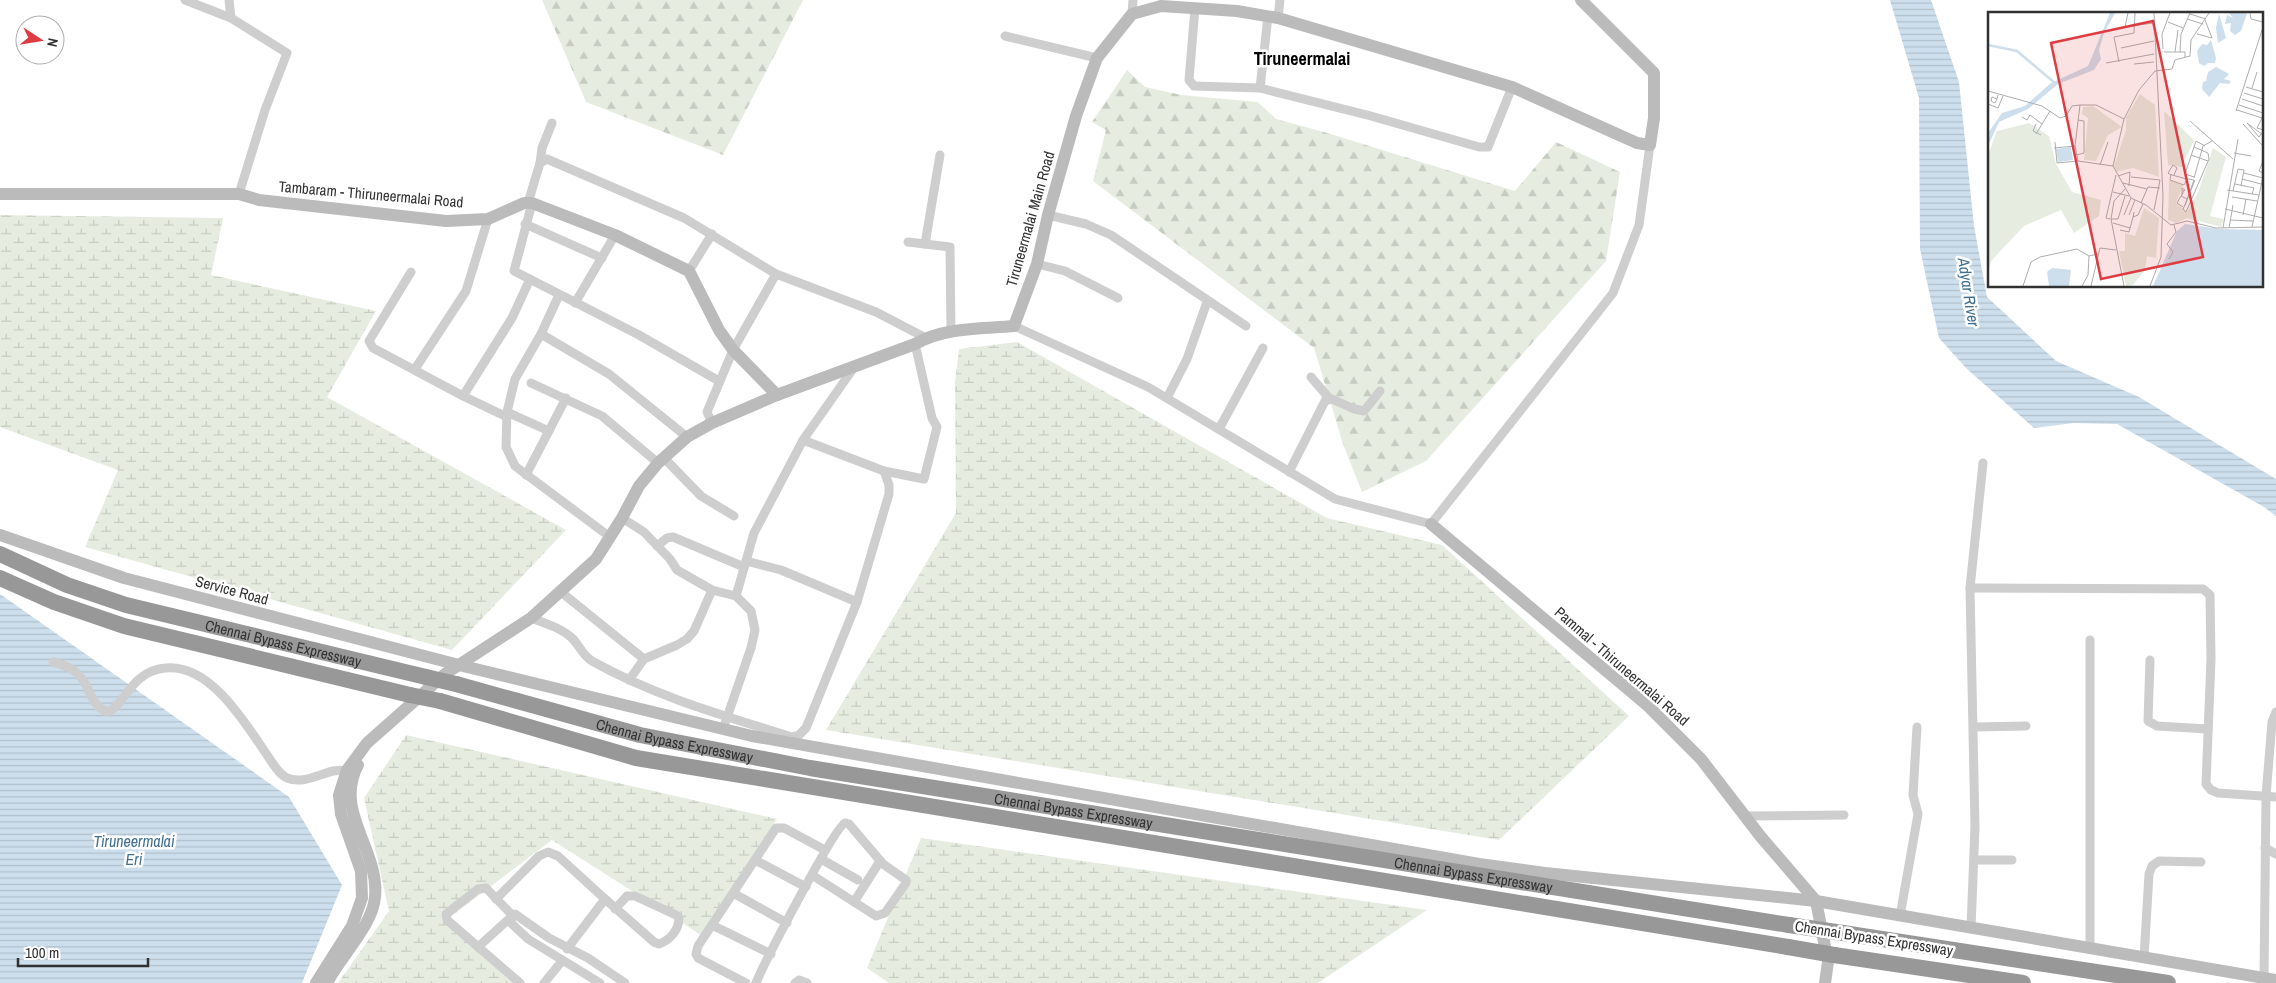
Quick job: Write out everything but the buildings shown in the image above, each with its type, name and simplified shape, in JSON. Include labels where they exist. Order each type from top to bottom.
[{"type":"highway","name":"Chennai Bypass Expressway","points":[[0,554],[67,585],[126,605],[456,684],[640,735],[791,764],[1543,879],[1789,925],[2168,983]]},
{"type":"highway","name":"Chennai Bypass Expressway","points":[[0,578],[54,602],[124,626],[410,694],[636,758],[830,792],[1469,894],[1834,955],[2023,983]]},
{"type":"street","points":[[185,0],[231,18],[287,53],[265,110],[239,194]]},
{"type":"street","points":[[229,0],[231,18]]},
{"type":"street","points":[[1133,0],[1132,14],[1160,6],[1237,11],[1273,17],[1437,64],[1512,88],[1637,143],[1650,145]]},
{"type":"street","points":[[1260,88],[1273,17],[1280,0]]},
{"type":"street","points":[[316,983],[352,926],[362,898],[360,871],[339,804],[340,786],[350,772],[370,748],[436,691],[459,665],[531,618],[596,559],[622,518],[638,486],[661,460],[687,437],[712,423],[777,395],[950,331],[1014,326],[1148,387],[1335,499],[1431,524],[1613,294],[1640,225],[1654,118],[1654,73],[1581,0]]},
{"type":"street","points":[[1195,8],[1190,84],[1194,86],[1210,88],[1260,88],[1371,116],[1479,147],[1488,147],[1512,88]]},
{"type":"street","name":"Tiruneermalai Main Road","points":[[1014,326],[1037,264],[1048,215],[1076,116],[1097,58],[1132,14]]},
{"type":"street","points":[[1005,36],[1097,58]]},
{"type":"street","points":[[552,123],[542,148],[514,271],[639,335],[719,381]]},
{"type":"street","points":[[925,244],[940,155]]},
{"type":"street","points":[[540,163],[547,159],[684,218],[712,234],[750,260],[776,274],[876,312],[920,341],[932,418],[937,427],[926,475],[920,480],[884,471],[804,440]]},
{"type":"street","name":"Tambaram - Thiruneermalai Road","points":[[0,194],[239,194],[259,200],[446,221],[488,219],[530,203]]},
{"type":"street","points":[[530,203],[615,235],[689,271],[719,330],[733,350],[777,395]]},
{"type":"street","points":[[1048,215],[1086,224],[1112,235],[1206,302],[1246,326]]},
{"type":"street","points":[[415,369],[466,290],[488,219]]},
{"type":"street","points":[[525,224],[602,258]]},
{"type":"street","points":[[689,271],[712,234]]},
{"type":"street","points":[[575,303],[615,235]]},
{"type":"street","points":[[908,242],[950,247],[950,331]]},
{"type":"street","points":[[1037,264],[1065,271],[1118,298]]},
{"type":"street","points":[[411,272],[369,341],[378,351],[463,396],[549,431]]},
{"type":"street","points":[[712,423],[707,412],[719,381],[733,350],[776,274]]},
{"type":"street","points":[[463,396],[512,318],[530,280]]},
{"type":"street","points":[[558,295],[541,334],[515,379],[507,415],[506,447],[514,466],[610,537]]},
{"type":"street","points":[[1167,398],[1187,359],[1206,302]]},
{"type":"street","points":[[541,334],[609,374],[687,437]]},
{"type":"street","points":[[1219,429],[1263,348]]},
{"type":"street","points":[[736,596],[754,533],[804,440],[857,364]]},
{"type":"street","points":[[1310,376],[1328,398],[1354,409],[1364,411],[1380,391]]},
{"type":"street","points":[[531,383],[602,416],[661,460],[701,496],[734,516]]},
{"type":"street","points":[[526,475],[566,398]]},
{"type":"street","points":[[1289,472],[1328,398]]},
{"type":"street","points":[[1971,928],[1974,860],[1974,727],[1970,588],[1983,463]]},
{"type":"street","points":[[531,618],[557,628],[572,638],[589,660],[725,723],[792,737],[799,735],[806,728],[857,602],[889,494],[889,485],[884,471]]},
{"type":"street","points":[[622,518],[644,532],[670,559],[677,570],[712,590],[736,596],[752,611],[755,630],[725,723]]},
{"type":"street","name":"Pammal - Thiruneermalai Road","points":[[1431,524],[1648,706],[1701,759],[1745,816],[1816,901],[1828,962],[1825,983]]},
{"type":"street","name":"Service Road","points":[[0,535],[124,578],[459,665],[725,723],[752,736],[1475,869]]},
{"type":"street","points":[[657,546],[667,538],[673,537],[745,564],[781,570],[857,602]]},
{"type":"street","points":[[1970,588],[2144,588],[2203,589],[2208,591],[2210,595],[2211,659],[2206,784],[2211,790],[2218,793],[2271,796]]},
{"type":"street","points":[[629,680],[644,659],[687,639],[694,631],[712,590]]},
{"type":"street","points":[[561,592],[644,659]]},
{"type":"street","points":[[2090,640],[2090,949]]},
{"type":"street","points":[[2150,660],[2148,721],[2156,726],[2208,729]]},
{"type":"street","points":[[53,662],[68,667],[79,674],[96,702],[107,712],[115,709],[133,683],[155,670],[171,668],[191,672],[204,678],[239,714],[278,770],[288,778],[302,780],[339,770],[350,772]]},
{"type":"street","points":[[1543,879],[1816,901],[2270,979],[2265,848],[2271,796],[2272,722],[2276,712]]},
{"type":"street","points":[[1974,727],[2026,726]]},
{"type":"street","points":[[1900,916],[1918,814],[1913,795],[1917,727]]},
{"type":"street","points":[[327,983],[344,954],[365,925],[372,911],[375,898],[373,876],[351,803],[350,772]]},
{"type":"street","points":[[1745,816],[1844,814]]},
{"type":"street","points":[[756,983],[812,875],[821,859],[825,850],[834,834],[845,823],[849,824],[880,861],[906,880],[904,887],[885,913],[876,916],[812,875]]},
{"type":"street","points":[[746,983],[698,958],[696,954],[698,946],[776,828],[780,827],[825,850]]},
{"type":"street","points":[[2265,848],[2276,854]]},
{"type":"street","points":[[496,899],[539,856],[548,852],[558,856],[616,909],[658,944],[668,940],[679,923],[679,918],[676,915],[635,896],[627,896],[616,909]]},
{"type":"street","points":[[821,859],[858,880]]},
{"type":"street","points":[[755,860],[806,887]]},
{"type":"street","points":[[1974,860],[2012,860]]},
{"type":"street","points":[[854,902],[880,861]]},
{"type":"street","points":[[2144,958],[2148,874],[2152,866],[2159,861],[2201,862]]},
{"type":"street","points":[[520,983],[446,920],[446,914],[478,889],[486,888],[511,917],[514,927],[528,939],[562,961],[597,982],[606,970]]},
{"type":"street","points":[[733,893],[787,923]]},
{"type":"street","points":[[567,949],[605,899]]},
{"type":"street","points":[[478,947],[515,914],[549,938],[606,970],[625,983]]},
{"type":"street","points":[[712,924],[771,954]]},
{"type":"street","points":[[544,983],[562,961]]},
{"type":"street","points":[[795,983],[799,980],[807,983]]},
{"type":"green space","points":[[542,0],[803,0],[723,155],[586,102]]},
{"type":"green space","points":[[1127,70],[1145,87],[1181,95],[1258,102],[1276,119],[1515,191],[1556,142],[1620,172],[1606,261],[1426,461],[1362,492],[1343,444],[1314,348],[1093,181],[1106,130],[1092,122]]},
{"type":"green space","points":[[0,215],[223,218],[211,275],[376,311],[327,397],[566,530],[452,650],[85,547],[118,470],[0,427]]},
{"type":"green space","points":[[1017,342],[1327,518],[1442,545],[1629,716],[1499,840],[826,730],[956,513],[955,383],[959,349]]},
{"type":"green space","points":[[406,735],[777,819],[701,935],[552,840],[449,918],[517,983],[338,983],[389,911],[364,798]]},
{"type":"green space","points":[[921,838],[1427,910],[1318,983],[889,983],[867,968]]},
{"type":"water","name":"Adyar River","points":[[1890,0],[1931,0],[1959,82],[1974,226],[1987,297],[2056,361],[2139,397],[2276,479],[2276,516],[2264,507],[2117,424],[2074,423],[2034,428],[1967,369],[1939,338],[1920,249],[1919,98]]},
{"type":"water","name":"Tiruneermalai Eri","points":[[0,594],[289,797],[342,885],[302,983],[0,983]]},
{"type":"district","name":"Tiruneermalai","points":[[1302,58]]}]
